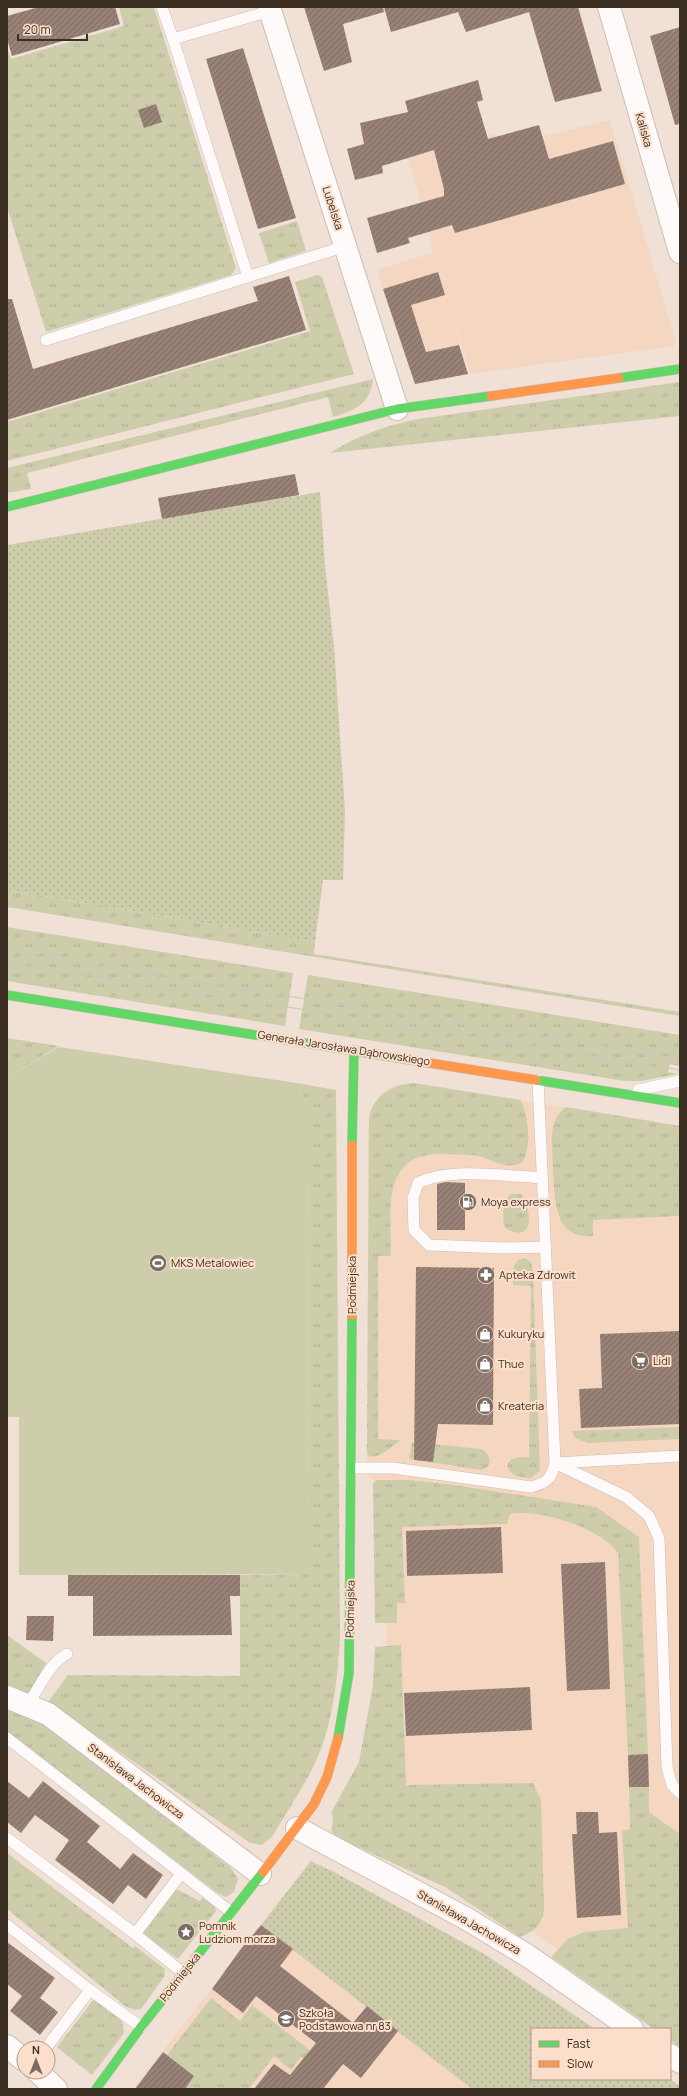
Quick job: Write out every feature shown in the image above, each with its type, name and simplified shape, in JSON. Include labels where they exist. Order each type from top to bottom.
[{"type":"street","name":"Kaliska","points":[[609,7],[680,252]]},
{"type":"street","name":"Lubelska","points":[[270,9],[398,409]]},
{"type":"street","points":[[7,507],[398,409],[680,369]]},
{"type":"street","name":"Generała Jarosława Dąbrowskiego","points":[[7,995],[680,1103]]},
{"type":"street","name":"Podmiejska","points":[[96,2089],[140,2027],[297,1828],[314,1804],[327,1777],[339,1736],[346,1703],[349,1673],[352,1468],[352,1086],[354,1050]]},
{"type":"street","name":"Stanisława Jachowicza","points":[[7,1697],[48,1714],[260,1874]]},
{"type":"street","name":"Stanisława Jachowicza","points":[[297,1828],[460,1916],[521,1952],[631,2028]]},
{"type":"street","points":[[7,2046],[16,2053]]},
{"type":"street","points":[[671,2056],[680,2062]]},
{"type":"street","points":[[46,2080],[56,2089]]},
{"type":"lane","points":[[162,7],[248,277]]},
{"type":"lane","points":[[173,39],[270,9]]},
{"type":"lane","points":[[46,340],[346,246]]},
{"type":"lane","points":[[352,1468],[393,1468],[530,1487],[545,1483],[552,1475],[555,1463],[538,1080]]},
{"type":"lane","points":[[623,1093],[680,1081]]},
{"type":"lane","points":[[542,1178],[469,1174],[430,1177],[418,1183],[413,1198],[414,1230],[429,1245],[503,1248],[546,1246]]},
{"type":"lane","points":[[555,1463],[680,1456]]},
{"type":"lane","points":[[555,1463],[626,1497],[649,1516],[659,1538],[667,1767],[672,1785],[680,1793]]},
{"type":"lane","points":[[28,1706],[53,1667],[62,1657],[67,1654]]},
{"type":"lane","points":[[7,1738],[231,1912]]},
{"type":"lane","points":[[7,1838],[135,1934],[183,1973]]},
{"type":"lane","points":[[135,1934],[181,1874]]},
{"type":"lane","points":[[7,1925],[140,2027]]},
{"type":"lane","points":[[52,2040],[90,1990]]},
{"type":"shaded area","points":[[610,120],[676,342],[674,346],[470,374],[451,313],[468,374],[415,384],[377,270],[432,253],[430,231],[408,158],[496,133],[500,147]]},
{"type":"shaded area","points":[[414,1083],[680,1126],[680,2034],[543,1939],[364,1802],[388,1676],[380,1486],[367,1475],[368,1132],[371,1109],[382,1093],[391,1087],[401,1084]]},
{"type":"shaded area","name":"Szkoła Podstawowa nr 83","points":[[261,1925],[367,2006],[472,2089],[133,2089]]},
{"type":"green space","points":[[119,7],[154,7],[236,268],[231,275],[46,332],[7,207],[7,48],[11,59],[124,26]]},
{"type":"green space","points":[[297,221],[306,251],[269,263],[259,233]]},
{"type":"green space","points":[[317,275],[322,277],[354,374],[7,461],[7,422],[310,331],[295,282]]},
{"type":"green space","points":[[373,379],[369,395],[365,401],[355,409],[333,417],[328,397],[27,473],[31,489],[7,493],[7,468]]},
{"type":"green space","points":[[680,382],[680,416],[330,453],[361,436],[418,419]]},
{"type":"green space","points":[[320,492],[325,565],[334,647],[345,812],[343,880],[323,880],[315,942],[7,890],[7,545]]},
{"type":"green space","points":[[7,890],[315,942],[314,954],[680,1012],[680,1016],[7,907]]},
{"type":"green space","points":[[7,927],[293,973],[285,1026],[7,981]]},
{"type":"green space","points":[[308,975],[680,1035],[679,1066],[670,1064],[668,1072],[678,1074],[641,1081],[625,1081],[299,1029]]},
{"type":"green space","points":[[7,1038],[59,1046],[7,1077]]},
{"type":"green space","name":"MKS Metalowiec","points":[[59,1047],[296,1083],[309,1109],[308,1574],[19,1575],[19,1417],[7,1417],[7,1077]]},
{"type":"green space","points":[[296,1083],[336,1090],[340,1635],[333,1702],[324,1740],[314,1766],[301,1790],[272,1837],[262,1845],[250,1843],[48,1702],[68,1675],[240,1676],[240,1575],[308,1574],[309,1109]]},
{"type":"green space","points":[[414,1083],[520,1100],[526,1114],[528,1141],[525,1156],[522,1162],[517,1164],[500,1164],[479,1156],[471,1155],[426,1155],[410,1162],[400,1172],[394,1186],[391,1202],[391,1256],[378,1256],[378,1439],[401,1440],[380,1455],[371,1456],[367,1454],[369,1118],[371,1110],[379,1097],[398,1086]]},
{"type":"green space","points":[[566,1107],[680,1126],[680,1216],[593,1220],[593,1236],[580,1235],[570,1231],[563,1224],[556,1204],[552,1145],[553,1128],[560,1113]]},
{"type":"green space","points":[[511,1194],[521,1194],[528,1210],[528,1225],[526,1230],[521,1233],[514,1232],[504,1227],[504,1205]]},
{"type":"green space","points":[[525,1258],[531,1262],[533,1271],[540,1471],[531,1478],[516,1476],[507,1466],[513,1459],[519,1457],[529,1457],[531,1286],[513,1285],[514,1266],[518,1260]]},
{"type":"green space","points":[[680,1427],[680,1439],[588,1443],[575,1438],[572,1431]]},
{"type":"green space","points":[[412,1442],[481,1449],[487,1454],[490,1460],[488,1466],[481,1470],[409,1459]]},
{"type":"green space","points":[[377,1480],[409,1480],[454,1485],[596,1507],[639,1537],[648,1754],[628,1755],[618,1553],[610,1544],[584,1528],[552,1517],[537,1514],[510,1514],[507,1524],[402,1527],[405,1603],[397,1603],[397,1623],[375,1623],[373,1483]]},
{"type":"green space","points":[[7,1635],[46,1663],[29,1694],[7,1685]]},
{"type":"green space","points":[[401,1645],[406,1785],[533,1783],[541,1800],[544,1910],[539,1924],[533,1930],[520,1937],[445,1887],[336,1837],[331,1830],[333,1823],[332,1811],[359,1762],[373,1685],[375,1647]]},
{"type":"green space","points":[[11,1709],[30,1716],[44,1724],[231,1868],[238,1879],[234,1892],[226,1897],[216,1892],[7,1732],[7,1710]]},
{"type":"green space","points":[[629,1787],[649,1787],[649,1812],[680,1834],[680,2047],[671,2041],[671,2028],[653,2028],[551,1957],[568,1939],[584,1932],[628,1928],[622,1831],[630,1829]]},
{"type":"green space","points":[[7,1853],[133,1948],[135,1946],[165,1969],[164,1977],[141,2009],[135,2010],[125,2006],[7,1909]]},
{"type":"green space","points":[[311,1861],[486,1955],[594,2028],[531,2028],[531,2080],[671,2080],[680,2086],[680,2089],[472,2089],[261,1925]]},
{"type":"green space","points":[[176,1889],[200,1901],[203,1897],[215,1907],[216,1911],[178,1959],[143,1934]]},
{"type":"green space","points":[[211,1998],[240,2021],[252,2005],[321,2059],[315,2068],[301,2057],[291,2070],[274,2056],[249,2089],[185,2089],[194,2076],[167,2055]]},
{"type":"green space","points":[[94,1999],[122,2021],[124,2033],[92,2075],[57,2047]]},
{"type":"building","points":[[39,7],[115,7],[120,24],[12,56],[7,39],[7,16]]},
{"type":"building","points":[[304,7],[383,7],[384,12],[343,24],[352,62],[324,71]]},
{"type":"building","points":[[384,7],[578,7],[602,91],[555,102],[529,12],[466,32],[458,12],[391,32]]},
{"type":"building","points":[[680,27],[680,124],[675,125],[650,36]]},
{"type":"building","points":[[243,48],[296,218],[258,229],[206,59]]},
{"type":"building","points":[[478,80],[483,100],[477,102],[488,139],[539,125],[549,159],[613,141],[625,184],[455,233],[452,225],[408,238],[410,243],[377,253],[367,218],[444,196],[444,189],[434,150],[382,166],[383,173],[355,180],[347,149],[364,144],[360,123],[408,112],[405,101]]},
{"type":"building","points":[[156,104],[162,122],[144,128],[138,110]]},
{"type":"building","points":[[438,272],[445,295],[411,305],[426,352],[459,345],[468,374],[415,384],[383,289]]},
{"type":"building","points":[[289,276],[306,330],[7,420],[7,299],[12,299],[33,369],[258,301],[253,287]]},
{"type":"building","points":[[295,474],[299,495],[162,519],[158,498]]},
{"type":"building","points":[[446,1182],[465,1183],[465,1230],[437,1230],[437,1184]]},
{"type":"building","points":[[416,1267],[494,1268],[493,1425],[438,1424],[433,1462],[414,1460]]},
{"type":"building","name":"Lidl","points":[[680,1331],[680,1424],[581,1428],[579,1389],[602,1388],[600,1334]]},
{"type":"building","points":[[501,1527],[503,1573],[407,1576],[406,1531]]},
{"type":"building","points":[[605,1562],[610,1689],[567,1691],[561,1564]]},
{"type":"building","points":[[68,1575],[240,1575],[240,1596],[230,1596],[232,1635],[93,1636],[93,1596],[68,1596]]},
{"type":"building","points":[[27,1616],[54,1616],[53,1641],[26,1640]]},
{"type":"building","points":[[530,1687],[532,1730],[406,1736],[404,1693]]},
{"type":"building","points":[[648,1754],[649,1787],[629,1787],[628,1755]]},
{"type":"building","points":[[7,1781],[29,1798],[43,1781],[100,1826],[87,1842],[120,1869],[133,1853],[163,1875],[146,1899],[128,1885],[113,1904],[55,1860],[69,1840],[35,1815],[21,1833],[7,1822]]},
{"type":"building","points":[[576,1812],[598,1812],[599,1833],[617,1832],[621,1915],[577,1918],[572,1834],[577,1834]]},
{"type":"building","points":[[261,1925],[293,1949],[280,1966],[353,2023],[367,2006],[398,2031],[361,2078],[343,2064],[323,2089],[254,2089],[274,2064],[290,2075],[316,2043],[256,1996],[243,2013],[212,1989],[240,1950]]},
{"type":"building","points":[[7,1942],[55,1978],[40,1998],[58,2012],[40,2035],[10,2011],[22,1996],[7,1984]]},
{"type":"building","points":[[163,2052],[194,2076],[185,2089],[135,2089]]},
{"type":"tram line","points":[[7,951],[680,1059]]},
{"type":"tram line","points":[[7,962],[680,1070]]},
{"type":"traffic: fast","points":[[619,378],[680,369]]},
{"type":"traffic: fast","points":[[7,507],[397,409],[491,396]]},
{"type":"traffic: fast","points":[[7,995],[417,1061]]},
{"type":"traffic: fast","points":[[352,1145],[354,1050]]},
{"type":"traffic: fast","points":[[536,1080],[680,1103]]},
{"type":"traffic: fast","points":[[338,1738],[349,1673],[352,1315]]},
{"type":"traffic: fast","points":[[96,2089],[141,2027],[263,1872]]},
{"type":"traffic: slow","points":[[491,396],[619,378]]},
{"type":"traffic: slow","points":[[417,1061],[536,1080]]},
{"type":"traffic: slow","points":[[352,1145],[352,1315]]},
{"type":"traffic: slow","points":[[263,1872],[314,1804],[327,1777],[338,1738]]},
{"type":"place","name":"Moya express","points":[[468,1202]]},
{"type":"place","name":"MKS Metalowiec","points":[[158,1263]]},
{"type":"place","name":"Apteka Zdrowit","points":[[486,1275]]},
{"type":"place","name":"Kukuryku","points":[[485,1334]]},
{"type":"place","name":"Lidl","points":[[640,1361]]},
{"type":"place","name":"Thue","points":[[485,1364]]},
{"type":"place","name":"Kreateria","points":[[485,1406]]},
{"type":"place","name":"Pomnik Ludziom morza","points":[[186,1932]]},
{"type":"place","name":"Szkoła Podstawowa nr 83","points":[[286,2019]]}]
